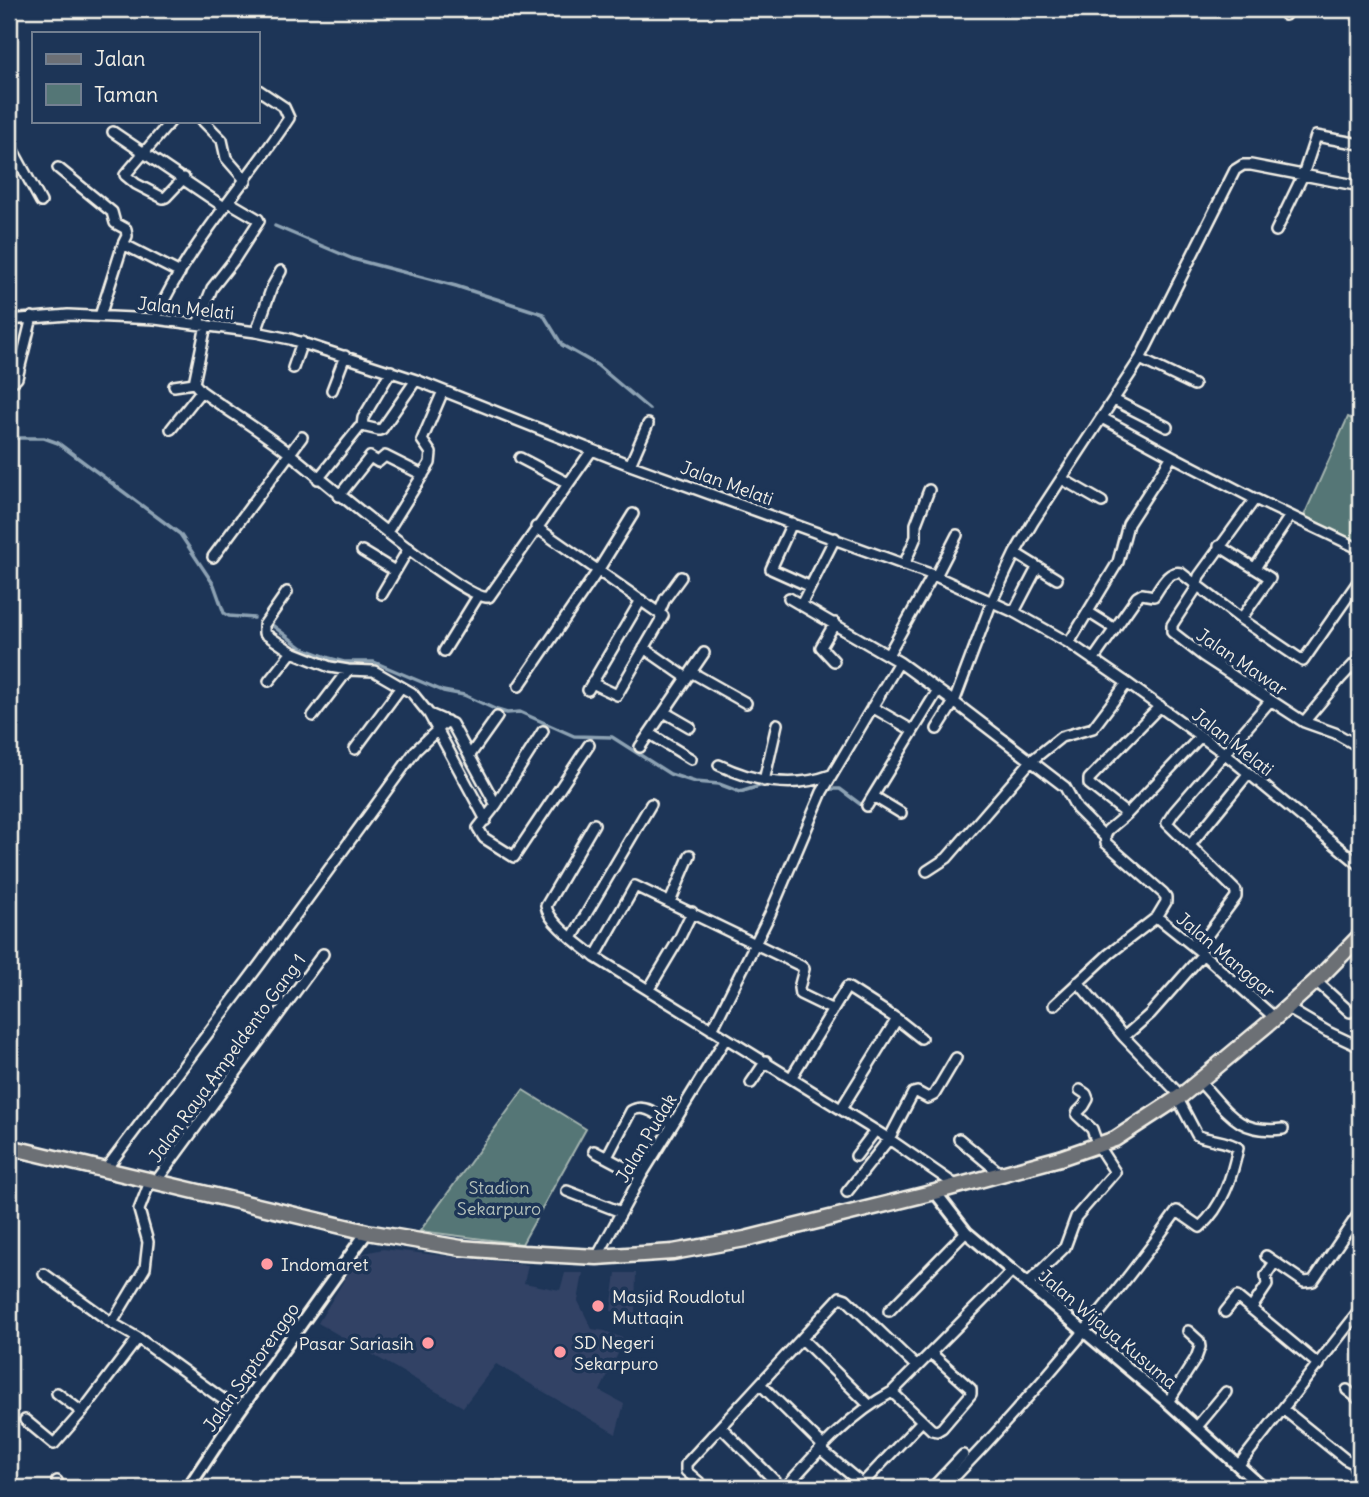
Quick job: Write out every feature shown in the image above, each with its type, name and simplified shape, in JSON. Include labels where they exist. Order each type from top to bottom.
[{"type":"main road","points":[[9,1147],[367,1232],[461,1248],[597,1257],[707,1247],[935,1192],[1115,1139],[1200,1082],[1287,1008],[1360,936]]},
{"type":"street","points":[[155,319],[180,274],[289,117],[284,107],[259,90]]},
{"type":"street","points":[[170,122],[125,174],[136,184],[163,198],[184,178]]},
{"type":"street","points":[[204,122],[222,140],[226,158],[246,181]]},
{"type":"street","points":[[113,132],[184,178],[259,221],[212,288],[202,325],[197,387],[171,429]]},
{"type":"street","points":[[1276,230],[1303,175],[1316,136],[1360,144]]},
{"type":"street","points":[[9,143],[41,202]]},
{"type":"street","points":[[937,729],[954,702],[992,601],[1015,554],[1033,522],[1140,359],[1235,170],[1251,164],[1360,186]]},
{"type":"street","points":[[58,168],[112,212],[115,223],[126,229],[127,236],[100,316]]},
{"type":"street","points":[[123,244],[180,274]]},
{"type":"street","points":[[256,332],[272,287],[281,271]]},
{"type":"street","name":"Jalan Melati","points":[[9,320],[100,316],[155,319],[256,332],[302,342],[391,371],[630,465],[934,575],[1014,611],[1069,643],[1224,753],[1360,865]]},
{"type":"street","points":[[9,379],[18,378],[32,317]]},
{"type":"street","points":[[293,368],[302,342]]},
{"type":"street","points":[[332,390],[345,356]]},
{"type":"street","points":[[1140,359],[1194,385]]},
{"type":"street","points":[[318,479],[362,426],[363,418],[391,371]]},
{"type":"street","points":[[362,426],[382,429],[415,380]]},
{"type":"street","points":[[174,386],[197,387],[289,453],[339,496],[452,581],[478,596],[489,597],[592,450]]},
{"type":"street","points":[[387,532],[432,457],[422,440],[443,391]]},
{"type":"street","points":[[1114,400],[1167,427]]},
{"type":"street","points":[[1102,418],[1254,500],[1360,550]]},
{"type":"street","points":[[630,465],[648,424]]},
{"type":"street","points":[[214,557],[302,437]]},
{"type":"street","points":[[339,496],[364,461],[370,457],[378,462],[385,456],[423,475]]},
{"type":"street","points":[[1069,643],[1118,562],[1128,524],[1171,456]]},
{"type":"street","points":[[520,458],[568,483]]},
{"type":"street","points":[[1062,479],[1102,502]]},
{"type":"street","points":[[904,565],[916,537],[916,524],[929,490]]},
{"type":"street","name":"Jalan Mawar","points":[[1254,500],[1219,546],[1172,625],[1172,632],[1203,656],[1304,722],[1335,733],[1360,747]]},
{"type":"street","points":[[519,686],[633,514]]},
{"type":"street","points":[[1255,568],[1290,516]]},
{"type":"street","points":[[792,523],[771,569],[810,586]]},
{"type":"street","points":[[536,527],[599,569],[663,616],[617,695],[590,686],[641,600]]},
{"type":"street","points":[[888,655],[957,535]]},
{"type":"street","points":[[801,605],[835,538]]},
{"type":"street","points":[[1219,546],[1270,580],[1241,619]]},
{"type":"street","points":[[382,594],[410,548]]},
{"type":"street","points":[[362,551],[395,571]]},
{"type":"street","points":[[1015,554],[1057,579]]},
{"type":"street","points":[[1014,611],[1037,568]]},
{"type":"street","points":[[1093,660],[1137,597],[1142,594],[1154,596],[1173,572],[1181,573],[1241,619],[1303,661],[1360,579]]},
{"type":"street","points":[[659,613],[665,599],[681,577]]},
{"type":"street","points":[[287,592],[263,630],[267,636],[292,652],[330,667],[374,671],[412,693],[429,714],[486,820]]},
{"type":"street","points":[[444,651],[478,596]]},
{"type":"street","points":[[789,598],[888,655],[954,702],[1065,786],[1074,806],[1105,837]]},
{"type":"street","points":[[1088,612],[1115,629]]},
{"type":"street","points":[[834,661],[821,647],[835,623]]},
{"type":"street","points":[[644,648],[689,675],[746,703]]},
{"type":"street","points":[[269,681],[292,652]]},
{"type":"street","points":[[640,747],[704,653]]},
{"type":"street","points":[[1304,722],[1360,658]]},
{"type":"street","points":[[712,1030],[754,945],[829,778],[899,662]]},
{"type":"street","points":[[313,716],[348,670]]},
{"type":"street","points":[[927,871],[947,858],[1031,761],[1061,737],[1093,728],[1127,683]]},
{"type":"street","points":[[355,749],[401,687]]},
{"type":"street","points":[[867,806],[938,690]]},
{"type":"street","points":[[1124,1037],[1150,1014],[1200,951],[1237,895],[1237,891],[1167,823],[1270,701]]},
{"type":"street","points":[[1127,814],[1089,784],[1090,779],[1160,706]]},
{"type":"street","points":[[872,707],[912,730]]},
{"type":"street","points":[[664,712],[690,727]]},
{"type":"street","points":[[429,714],[452,724],[496,805]]},
{"type":"street","points":[[470,755],[497,717]]},
{"type":"street","points":[[106,1169],[416,750],[447,721]]},
{"type":"street","points":[[764,781],[777,724]]},
{"type":"street","points":[[543,730],[496,805],[478,828],[484,838],[514,857],[589,745]]},
{"type":"street","points":[[650,734],[691,759]]},
{"type":"street","points":[[1054,1005],[1157,916],[1166,902],[1166,897],[1106,844],[1105,837],[1108,830],[1127,814],[1201,736]]},
{"type":"street","points":[[719,765],[745,777],[764,781],[804,782],[829,778]]},
{"type":"street","points":[[1191,844],[1248,774]]},
{"type":"street","points":[[873,796],[901,813]]},
{"type":"street","points":[[572,938],[651,804]]},
{"type":"street","points":[[594,824],[546,906],[549,915],[572,938],[595,957],[766,1061],[957,1186]]},
{"type":"street","points":[[670,902],[690,855]]},
{"type":"street","points":[[595,957],[635,886],[802,966],[804,969],[800,995],[834,1010]]},
{"type":"street","points":[[649,989],[679,939],[691,912]]},
{"type":"street","name":"Jalan Manggar","points":[[1157,916],[1275,1018]]},
{"type":"street","name":"Jalan Raya Ampeldento Gang 1","points":[[112,1323],[145,1269],[148,1242],[139,1210],[154,1180],[323,954]]},
{"type":"street","points":[[1316,981],[1350,1012]]},
{"type":"street","points":[[944,1488],[981,1450],[1084,1331],[1177,1211],[1202,1227],[1227,1190],[1238,1148],[1236,1145],[1219,1143],[1197,1135],[1179,1097],[1078,982]]},
{"type":"street","points":[[791,1078],[847,987],[897,1019],[920,1038]]},
{"type":"street","points":[[1287,1008],[1360,1047]]},
{"type":"street","points":[[841,1109],[897,1019]]},
{"type":"street","name":"Jalan Pudak","points":[[597,1257],[641,1176],[726,1038]]},
{"type":"street","points":[[847,1192],[889,1139],[913,1093],[917,1092],[928,1098],[934,1095],[956,1058]]},
{"type":"street","points":[[751,1083],[766,1061]]},
{"type":"street","points":[[1200,1082],[1240,1124],[1263,1129],[1283,1129]]},
{"type":"street","points":[[1027,1284],[1065,1247],[1076,1217],[1115,1172],[1098,1146],[1092,1129],[1077,1115],[1088,1099],[1080,1090]]},
{"type":"street","points":[[607,1157],[631,1111],[636,1107],[646,1108],[673,1124]]},
{"type":"street","points":[[856,1156],[875,1131]]},
{"type":"street","points":[[959,1139],[1001,1174]]},
{"type":"street","points":[[594,1151],[641,1176]]},
{"type":"street","points":[[567,1191],[621,1212]]},
{"type":"street","name":"Jalan Wijaya Kusuma","points":[[935,1192],[966,1231],[1168,1402],[1263,1488]]},
{"type":"street","points":[[1266,1256],[1304,1282],[1313,1281],[1360,1212]]},
{"type":"street","points":[[889,1311],[966,1231]]},
{"type":"street","name":"Jalan Saptorenggo","points":[[188,1488],[239,1411],[367,1232]]},
{"type":"street","points":[[1251,1309],[1267,1284],[1266,1275],[1275,1262]]},
{"type":"street","points":[[721,1427],[783,1488],[821,1448],[869,1405],[892,1392],[1012,1271]]},
{"type":"street","points":[[44,1274],[239,1411]]},
{"type":"street","points":[[706,1488],[686,1471],[686,1464],[840,1297],[846,1299],[917,1367]]},
{"type":"street","points":[[1225,1312],[1236,1297],[1319,1365]]},
{"type":"street","points":[[1238,1466],[1360,1310]]},
{"type":"street","points":[[1168,1402],[1199,1351],[1199,1341],[1188,1331]]},
{"type":"street","points":[[25,1420],[54,1444],[138,1338]]},
{"type":"street","points":[[802,1339],[869,1405]]},
{"type":"street","points":[[892,1392],[932,1430],[942,1428],[971,1394],[971,1389],[931,1353]]},
{"type":"street","points":[[760,1384],[821,1448],[864,1486],[922,1421]]},
{"type":"street","points":[[1347,1390],[1360,1400]]},
{"type":"street","points":[[1196,1428],[1226,1392]]},
{"type":"street","points":[[57,1393],[82,1412]]},
{"type":"street","points":[[1283,1409],[1357,1461],[1357,1477],[1349,1488]]},
{"type":"street","points":[[932,1488],[963,1455]]},
{"type":"shaded area","name":"Pasar Sariasih","points":[[383,1249],[528,1265],[524,1283],[560,1290],[565,1273],[583,1273],[578,1301],[592,1329],[625,1339],[600,1391],[624,1404],[616,1434],[496,1364],[463,1407],[318,1323],[360,1254]]},
{"type":"shaded area","points":[[616,1273],[636,1273],[635,1314],[611,1311]]},
{"type":"green space","points":[[1348,417],[1360,423],[1360,553],[1303,518]]},
{"type":"green space","name":"Stadion Sekarpuro","points":[[523,1090],[586,1129],[522,1244],[420,1231]]},
{"type":"waterway","points":[[275,226],[353,259],[456,286],[543,314],[562,345],[597,365],[649,409]]},
{"type":"waterway","points":[[9,438],[44,438],[58,443],[180,534],[214,585],[224,613],[229,616],[254,618]]},
{"type":"waterway","points":[[272,625],[302,648],[329,658],[344,662],[374,662],[497,710],[507,713],[520,712],[574,736],[612,737],[670,774],[695,782],[719,784],[740,792],[766,784]]},
{"type":"waterway","points":[[809,783],[824,789],[840,789],[864,807]]},
{"type":"place","name":"Indomaret","points":[[267,1264]]},
{"type":"place","name":"Masjid Roudlotul Muttaqin","points":[[598,1306]]},
{"type":"place","name":"Pasar Sariasih","points":[[428,1343]]},
{"type":"place","name":"SD Negeri Sekarpuro","points":[[560,1352]]}]
